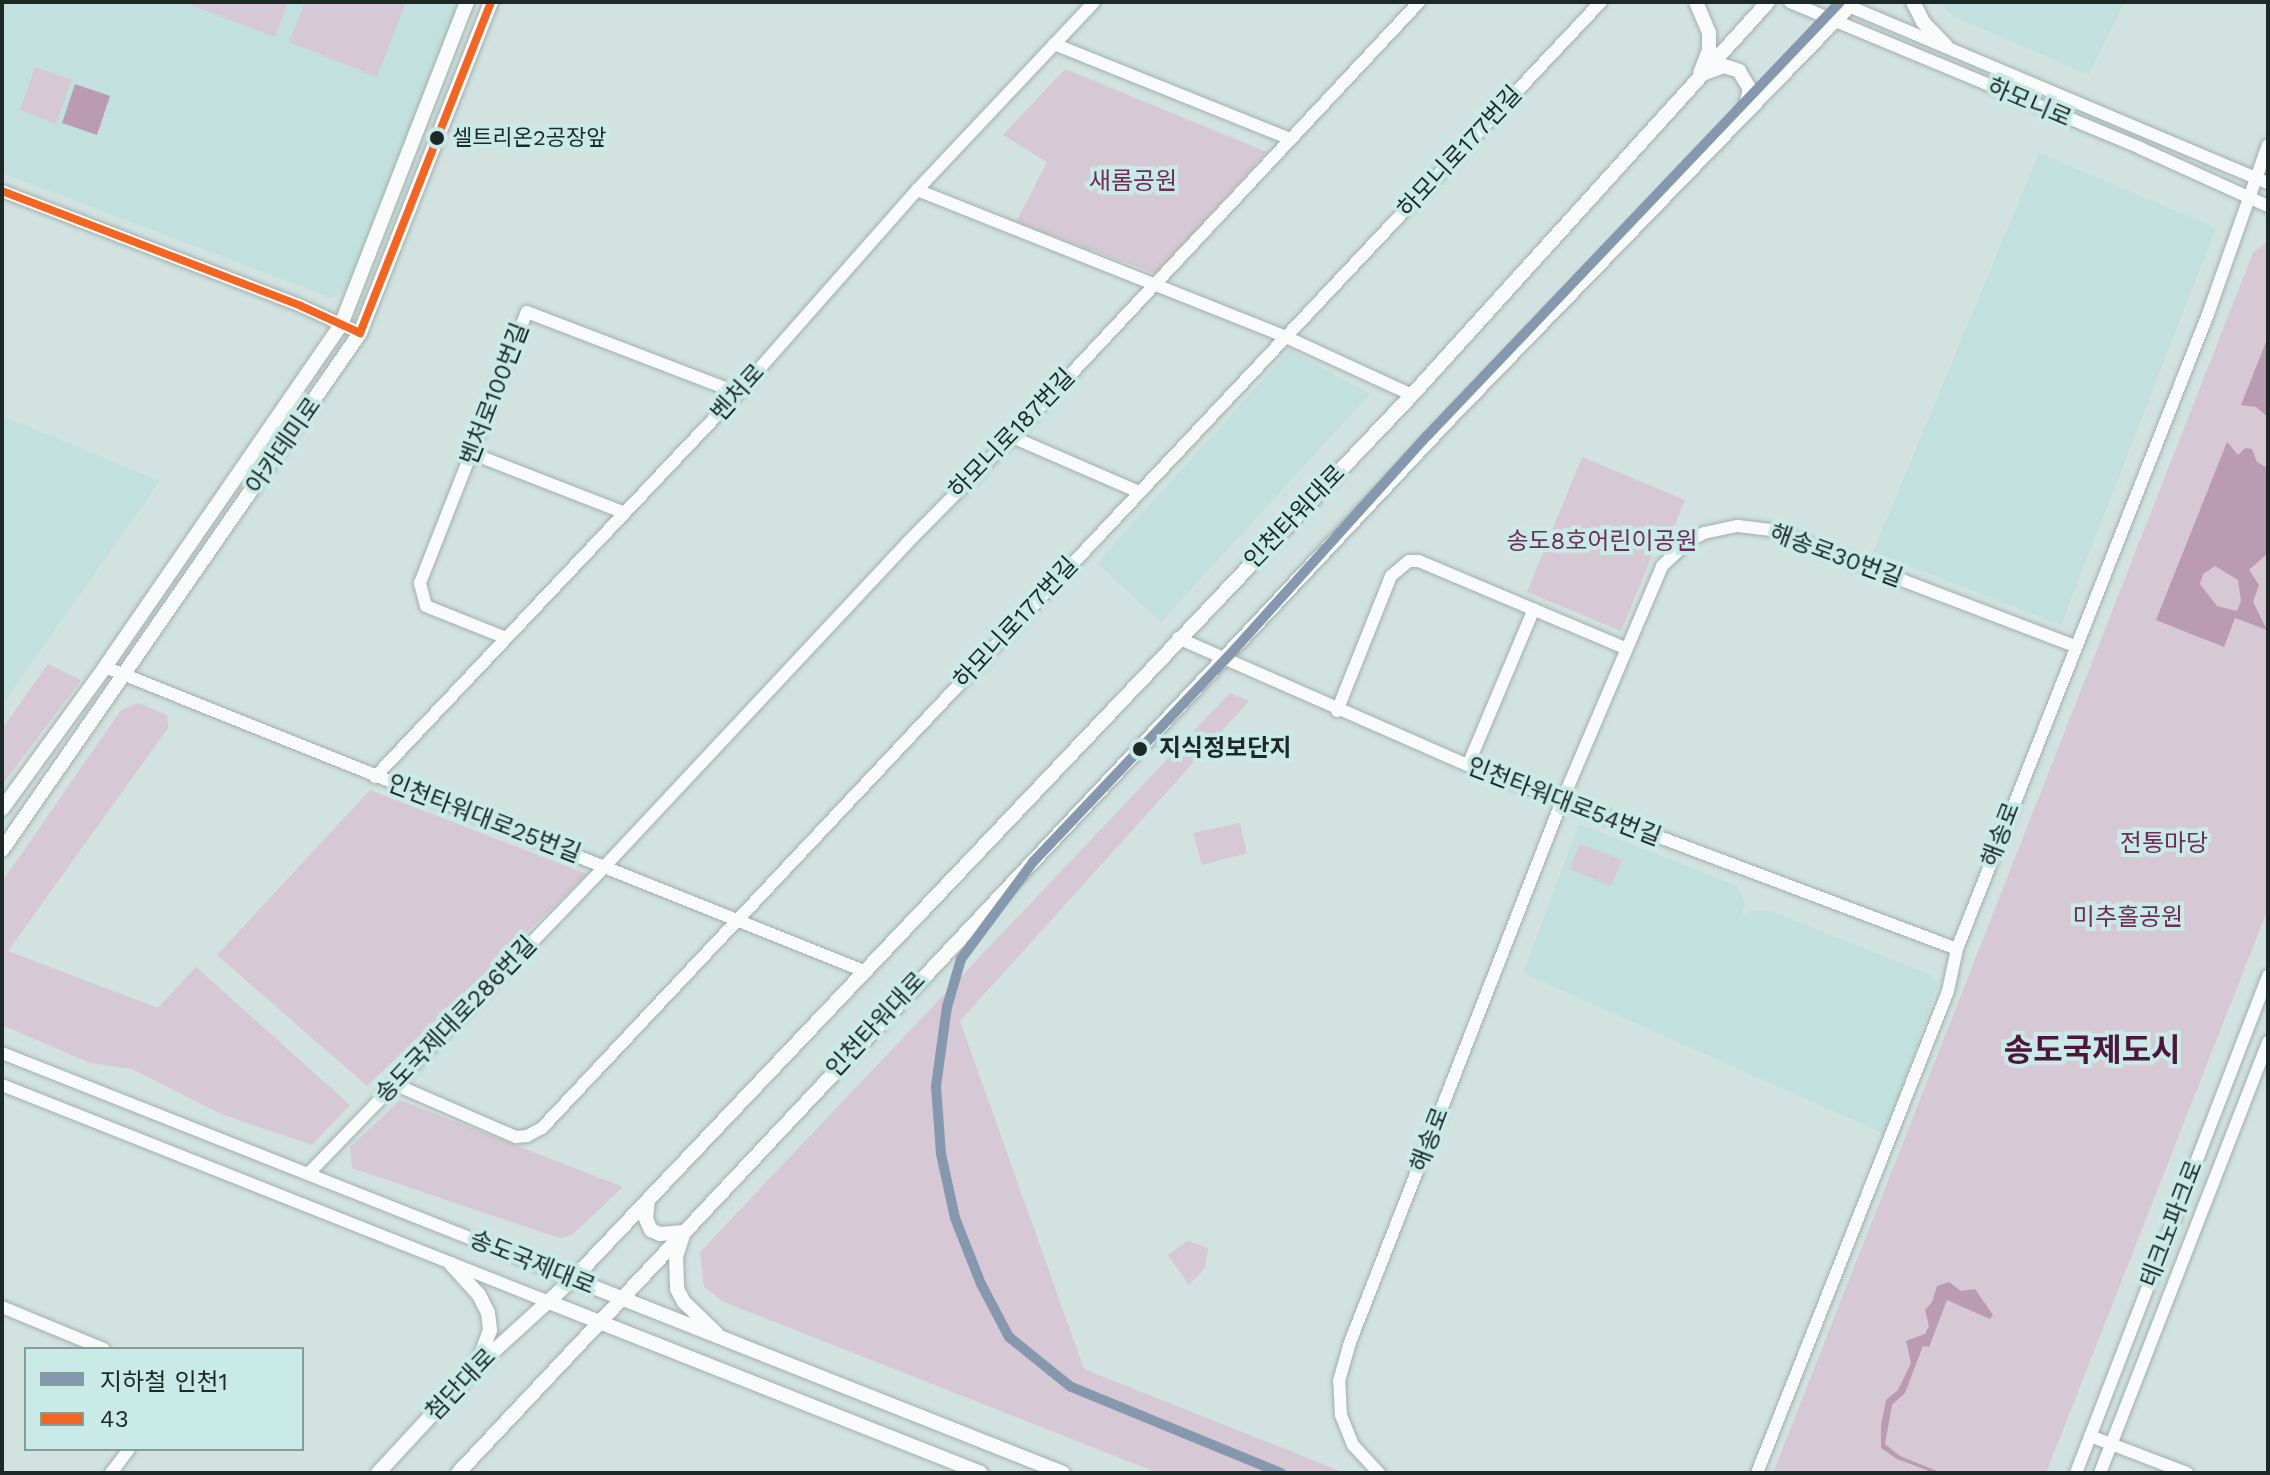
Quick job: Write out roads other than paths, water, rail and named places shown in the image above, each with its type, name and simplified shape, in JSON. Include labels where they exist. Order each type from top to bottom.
[{"type":"main road","name":"아카데미로","points":[[2,809],[105,667],[341,325],[467,2]]},
{"type":"main road","name":"아카데미로","points":[[2,850],[360,333],[491,2]]},
{"type":"main road","points":[[1696,2],[1709,32],[1709,50],[1700,77]]},
{"type":"main road","name":"인천타워대로","points":[[549,1302],[1412,395],[1768,2]]},
{"type":"main road","points":[[1913,2],[1923,22],[1946,46]]},
{"type":"main road","name":"인천타워대로","points":[[600,1323],[619,1298],[1226,660],[1454,414],[1835,20],[1847,3]]},
{"type":"main road","points":[[1700,77],[1730,66],[1743,74],[1750,94],[1742,116]]},
{"type":"main road","points":[[648,1199],[646,1219],[651,1230],[660,1234],[684,1230],[676,1256],[677,1289],[684,1302],[722,1339]]},
{"type":"main road","points":[[451,1264],[479,1295],[488,1313],[486,1346],[474,1369]]},
{"type":"main road","name":"송도국제대로","points":[[573,1279],[1063,1473]]},
{"type":"main road","name":"송도국제대로","points":[[549,1302],[980,1473]]},
{"type":"main road","name":"첨단대로","points":[[378,1473],[474,1369],[549,1302]]},
{"type":"main road","points":[[458,1473],[600,1323]]},
{"type":"street","name":"벤처로","points":[[375,777],[738,393],[917,190],[1094,2]]},
{"type":"street","name":"하모니로187번길","points":[[605,866],[1419,2]]},
{"type":"street","name":"하모니로177번길","points":[[394,1084],[516,1137],[527,1136],[542,1128],[1601,2]]},
{"type":"street","name":"하모니로","points":[[1790,2],[2140,148],[2268,206]]},
{"type":"street","name":"하모니로","points":[[1847,3],[2268,183]]},
{"type":"street","points":[[1054,44],[1288,138]]},
{"type":"street","name":"해송로","points":[[1757,1473],[1948,991],[1957,949],[2251,199],[2255,177],[2268,145]]},
{"type":"street","points":[[917,190],[1286,337],[1412,395]]},
{"type":"street","points":[[2,191],[360,333]]},
{"type":"street","name":"벤처로100번길","points":[[506,638],[437,613],[426,606],[420,583],[527,312],[738,393]]},
{"type":"street","points":[[1012,437],[1139,492]]},
{"type":"street","points":[[471,453],[625,513]]},
{"type":"street","name":"해송로30번길","points":[[1562,801],[1652,583],[1676,551],[1704,533],[1738,526],[1771,530],[2075,646]]},
{"type":"street","points":[[1337,711],[1391,576],[1402,564],[1419,561],[1625,648]]},
{"type":"street","points":[[1468,765],[1534,609]]},
{"type":"street","name":"인천타워대로54번길","points":[[1178,638],[1337,711],[1468,765],[1957,949]]},
{"type":"street","name":"인천타워대로25번길","points":[[105,667],[864,971]]},
{"type":"street","name":"해송로","points":[[1379,1473],[1353,1445],[1344,1425],[1339,1404],[1342,1369],[1562,801]]},
{"type":"street","name":"송도국제대로286번길","points":[[308,1174],[605,866]]},
{"type":"street","name":"테크노파크로","points":[[2076,1473],[2268,976]]},
{"type":"street","name":"테크노파크로","points":[[2100,1473],[2268,1042]]},
{"type":"street","name":"송도국제대로","points":[[2,1053],[573,1279]]},
{"type":"street","name":"송도국제대로","points":[[2,1085],[549,1302]]},
{"type":"street","points":[[2,1307],[99,1347]]},
{"type":"street","points":[[2090,1436],[2187,1473]]},
{"type":"street","points":[[111,1473],[128,1451]]},
{"type":"metro line","name":"인천1","points":[[1281,1473],[1071,1387],[1009,1337],[981,1284],[955,1218],[941,1154],[936,1086],[947,1007],[961,959],[1033,862],[1235,649],[1427,436],[1840,2]]},
{"type":"place","name":"셀트리온2공장앞","points":[[437,138]]},
{"type":"place","name":"지식정보단지","points":[[1140,749]]},
{"type":"district","name":"송도국제도시","points":[[2092,1050]]},
{"type":"park label","name":"새롬공원","points":[[1133,182]]},
{"type":"park label","name":"송도8호어린이공원","points":[[1602,542]]},
{"type":"park label","name":"전통마당","points":[[2164,844]]},
{"type":"park label","name":"미추홀공원","points":[[2128,918]]}]
